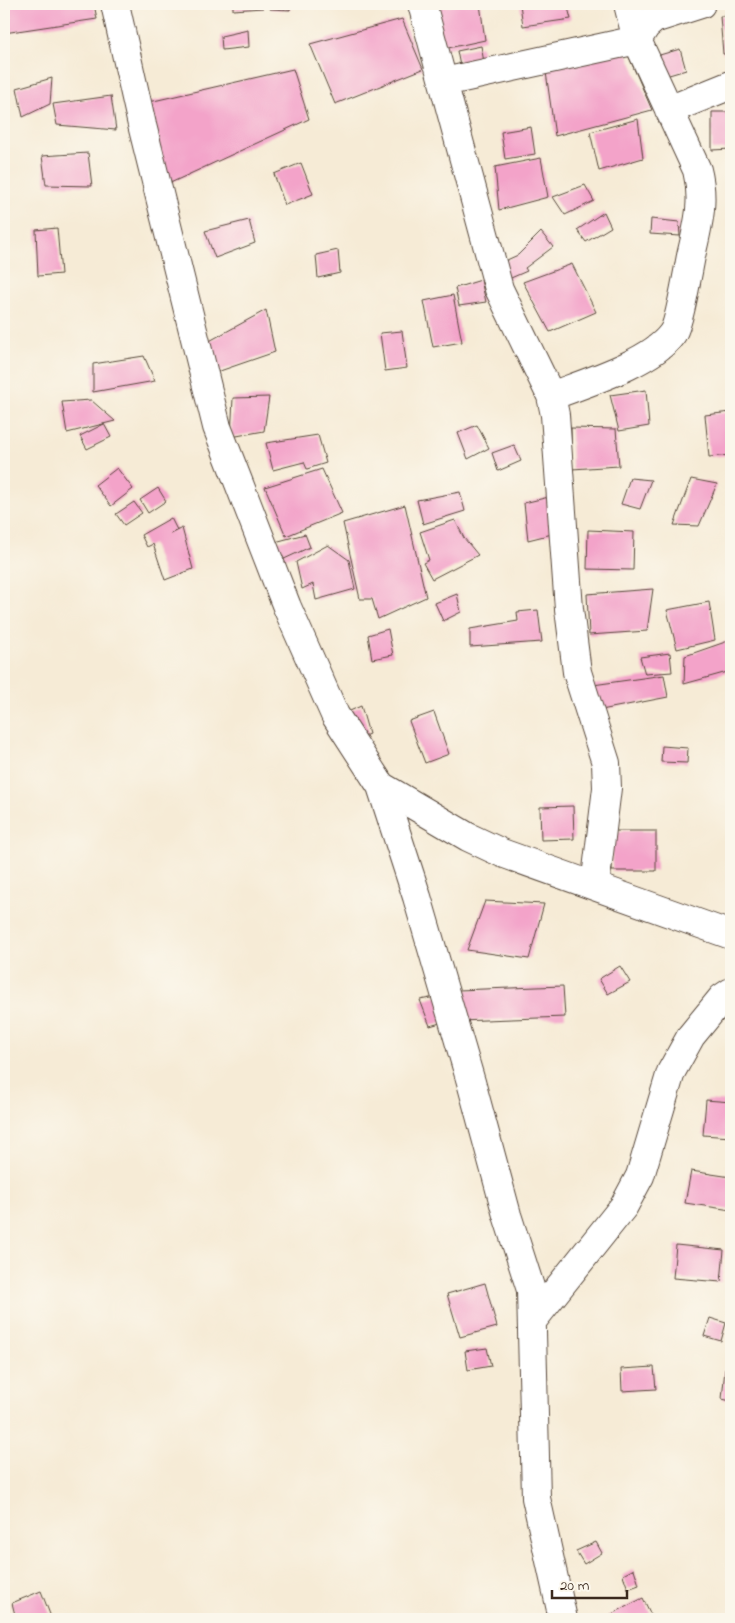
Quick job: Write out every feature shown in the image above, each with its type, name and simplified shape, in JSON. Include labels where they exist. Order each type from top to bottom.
[{"type":"street","points":[[115,4],[142,125],[217,427],[287,607],[335,715],[381,786],[417,897],[471,1082],[507,1215],[531,1290],[536,1498],[563,1619]]},
{"type":"street","points":[[422,4],[499,289],[551,396],[555,415],[569,609],[577,672],[606,762],[607,788],[595,886]]},
{"type":"street","points":[[551,396],[625,367],[648,355],[673,333],[701,208],[701,186],[697,170],[637,40],[628,4]]},
{"type":"street","points":[[444,82],[637,40],[646,26],[654,19],[701,4]]},
{"type":"street","points":[[669,110],[731,85]]},
{"type":"street","points":[[381,786],[468,837],[502,853],[731,935]]},
{"type":"street","points":[[533,1320],[624,1206],[640,1176],[671,1072],[691,1036],[722,998],[731,992]]},
{"type":"building","points":[[4,4],[94,4],[97,19],[4,33]]},
{"type":"building","points":[[233,4],[263,4],[263,8],[233,10]]},
{"type":"building","points":[[270,4],[291,4],[290,10],[270,9]]},
{"type":"building","points":[[326,4],[348,4],[348,5],[326,8]]},
{"type":"building","points":[[480,4],[485,40],[439,50],[428,8]]},
{"type":"building","points":[[520,4],[567,4],[571,19],[523,26]]},
{"type":"building","points":[[720,16],[731,16],[731,54],[723,54]]},
{"type":"building","points":[[402,19],[423,69],[335,104],[310,44]]},
{"type":"building","points":[[248,30],[249,47],[222,50],[221,36]]},
{"type":"building","points":[[481,46],[484,62],[460,66],[457,51]]},
{"type":"building","points":[[625,48],[652,110],[555,136],[545,65]]},
{"type":"building","points":[[680,49],[686,70],[659,78],[653,57]]},
{"type":"building","points":[[293,69],[309,119],[166,185],[145,103]]},
{"type":"building","points":[[52,78],[50,104],[23,117],[17,88]]},
{"type":"building","points":[[111,96],[116,130],[57,125],[53,104]]},
{"type":"building","points":[[712,112],[731,112],[731,149],[712,150]]},
{"type":"building","points":[[638,119],[643,158],[599,171],[590,132]]},
{"type":"building","points":[[531,127],[535,154],[505,159],[501,132]]},
{"type":"building","points":[[88,153],[92,186],[46,185],[42,156]]},
{"type":"building","points":[[541,158],[548,197],[499,210],[495,167]]},
{"type":"building","points":[[301,163],[313,194],[285,205],[274,174]]},
{"type":"building","points":[[585,185],[594,201],[565,215],[553,197]]},
{"type":"building","points":[[604,212],[611,227],[586,242],[577,230]]},
{"type":"building","points":[[651,219],[679,222],[680,236],[650,234]]},
{"type":"building","points":[[249,220],[255,243],[215,258],[205,231]]},
{"type":"building","points":[[57,228],[61,274],[38,276],[36,230]]},
{"type":"building","points":[[541,232],[553,247],[525,268],[527,271],[504,281],[498,264],[518,255]]},
{"type":"building","points":[[338,250],[340,273],[318,278],[316,255]]},
{"type":"building","points":[[572,264],[596,312],[550,332],[523,282]]},
{"type":"building","points":[[481,280],[486,302],[459,306],[455,288]]},
{"type":"building","points":[[453,295],[462,342],[433,347],[424,301]]},
{"type":"building","points":[[266,310],[275,352],[217,372],[204,344]]},
{"type":"building","points":[[402,331],[407,368],[385,371],[380,333]]},
{"type":"building","points":[[144,356],[155,381],[93,392],[93,364]]},
{"type":"building","points":[[646,390],[649,426],[619,431],[610,395]]},
{"type":"building","points":[[269,397],[264,431],[231,437],[233,398]]},
{"type":"building","points":[[91,400],[115,421],[67,433],[62,402]]},
{"type":"building","points":[[731,412],[731,455],[709,457],[705,415]]},
{"type":"building","points":[[104,424],[111,437],[87,449],[80,436]]},
{"type":"building","points":[[477,425],[489,448],[468,459],[458,433]]},
{"type":"building","points":[[571,428],[616,429],[619,466],[572,469]]},
{"type":"building","points":[[318,435],[326,463],[307,469],[304,462],[273,470],[266,443]]},
{"type":"building","points":[[514,445],[521,461],[498,471],[492,453]]},
{"type":"building","points":[[117,468],[133,489],[111,506],[95,485]]},
{"type":"building","points":[[322,469],[342,513],[286,536],[265,487]]},
{"type":"building","points":[[630,478],[651,480],[640,509],[621,504]]},
{"type":"building","points":[[691,479],[717,484],[699,526],[674,525]]},
{"type":"building","points":[[158,488],[166,501],[148,513],[140,500]]},
{"type":"building","points":[[460,492],[465,511],[423,524],[417,500]]},
{"type":"building","points":[[553,496],[556,533],[528,540],[524,503]]},
{"type":"building","points":[[134,502],[142,513],[124,525],[116,514]]},
{"type":"building","points":[[405,505],[426,597],[378,619],[372,599],[360,599],[343,523]]},
{"type":"building","points":[[171,518],[177,530],[170,534],[182,528],[193,569],[165,580],[153,544],[147,547],[141,535]]},
{"type":"building","points":[[455,520],[464,538],[478,555],[432,579],[423,563],[429,560],[420,532]]},
{"type":"building","points":[[588,530],[634,532],[633,570],[587,569]]},
{"type":"building","points":[[305,534],[310,547],[282,560],[275,542]]},
{"type":"building","points":[[328,545],[349,560],[355,589],[316,600],[313,584],[302,589],[296,562]]},
{"type":"building","points":[[653,589],[647,631],[589,635],[587,594]]},
{"type":"building","points":[[457,594],[461,612],[443,621],[435,603]]},
{"type":"building","points":[[709,602],[715,640],[677,649],[667,610]]},
{"type":"building","points":[[538,610],[542,642],[470,647],[470,629],[518,621],[517,612]]},
{"type":"building","points":[[388,629],[393,655],[372,659],[368,635]]},
{"type":"building","points":[[731,640],[731,671],[684,684],[685,656]]},
{"type":"building","points":[[670,653],[672,672],[645,674],[640,657]]},
{"type":"building","points":[[664,675],[668,697],[596,711],[593,685]]},
{"type":"building","points":[[361,706],[369,734],[355,740],[341,715]]},
{"type":"building","points":[[434,712],[449,754],[425,763],[409,721]]},
{"type":"building","points":[[662,746],[688,748],[687,763],[661,762]]},
{"type":"building","points":[[573,806],[574,839],[541,840],[540,807]]},
{"type":"building","points":[[612,831],[656,831],[656,871],[612,871]]},
{"type":"building","points":[[485,901],[544,904],[529,959],[467,950]]},
{"type":"building","points":[[620,966],[630,982],[608,994],[599,979]]},
{"type":"building","points":[[563,986],[565,1017],[459,1021],[458,990]]},
{"type":"building","points":[[440,996],[447,1021],[430,1026],[420,1000]]},
{"type":"building","points":[[706,1100],[731,1102],[731,1137],[703,1135]]},
{"type":"building","points":[[691,1171],[731,1177],[731,1210],[685,1203]]},
{"type":"building","points":[[676,1245],[724,1250],[721,1282],[673,1278]]},
{"type":"building","points":[[485,1283],[497,1327],[460,1337],[447,1294]]},
{"type":"building","points":[[710,1318],[726,1323],[721,1341],[704,1336]]},
{"type":"building","points":[[487,1348],[491,1366],[468,1370],[465,1351]]},
{"type":"building","points":[[654,1367],[656,1389],[622,1391],[621,1369]]},
{"type":"building","points":[[725,1369],[731,1370],[731,1401],[722,1399]]},
{"type":"building","points":[[596,1542],[602,1553],[584,1564],[576,1551]]},
{"type":"building","points":[[634,1569],[639,1585],[628,1589],[623,1575]]},
{"type":"building","points":[[41,1591],[51,1617],[16,1619],[12,1603]]},
{"type":"building","points":[[643,1598],[652,1617],[647,1619],[602,1619]]}]
